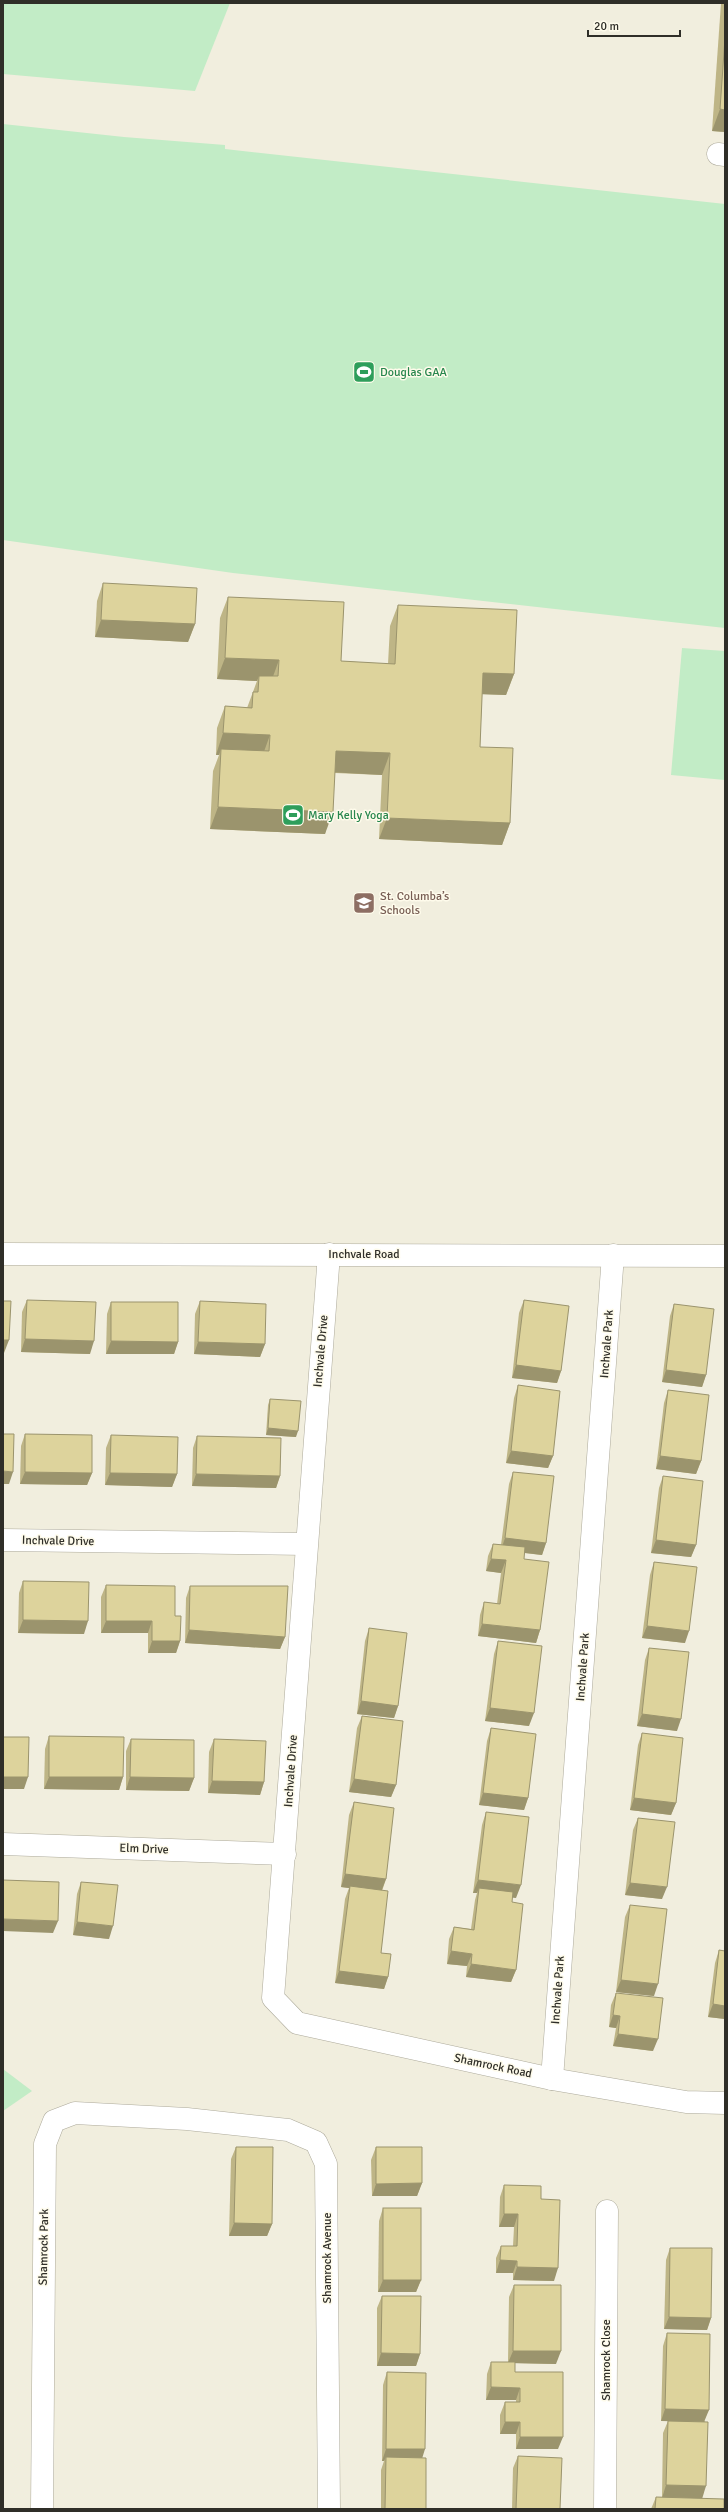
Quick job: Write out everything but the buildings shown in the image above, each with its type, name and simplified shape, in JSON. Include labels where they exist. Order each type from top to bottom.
[{"type":"street","name":"Inchvale Road","points":[[3,1254],[725,1256]]},
{"type":"street","name":"Inchvale Drive","points":[[273,1998],[329,1254]]},
{"type":"street","name":"Inchvale Park","points":[[552,2079],[613,1255]]},
{"type":"street","name":"Inchvale Drive","points":[[3,1540],[306,1544]]},
{"type":"street","name":"Elm Drive","points":[[3,1844],[285,1854]]},
{"type":"street","name":"Shamrock Road","points":[[273,1998],[297,2023],[552,2079],[686,2102],[725,2103]]},
{"type":"street","name":"Shamrock Park","points":[[42,2509],[45,2144],[54,2121],[75,2113],[187,2119]]},
{"type":"street","name":"Shamrock Avenue","points":[[187,2119],[288,2130],[316,2142],[326,2164],[329,2509]]},
{"type":"street","name":"Shamrock Close","points":[[605,2509],[607,2211]]},
{"type":"green space","points":[[3,3],[230,3],[195,91],[3,74]]},
{"type":"green space","name":"Douglas GAA","points":[[3,124],[124,137],[225,145],[225,149],[725,204],[725,628],[233,573],[3,540]]},
{"type":"green space","points":[[682,648],[725,651],[725,780],[671,775]]},
{"type":"green space","points":[[3,2069],[32,2091],[3,2111]]},
{"type":"place","name":"Douglas GAA","points":[[364,372]]},
{"type":"place","name":"Mary Kelly Yoga","points":[[293,815]]},
{"type":"place","name":"St. Columba’s Schools","points":[[364,903]]}]
